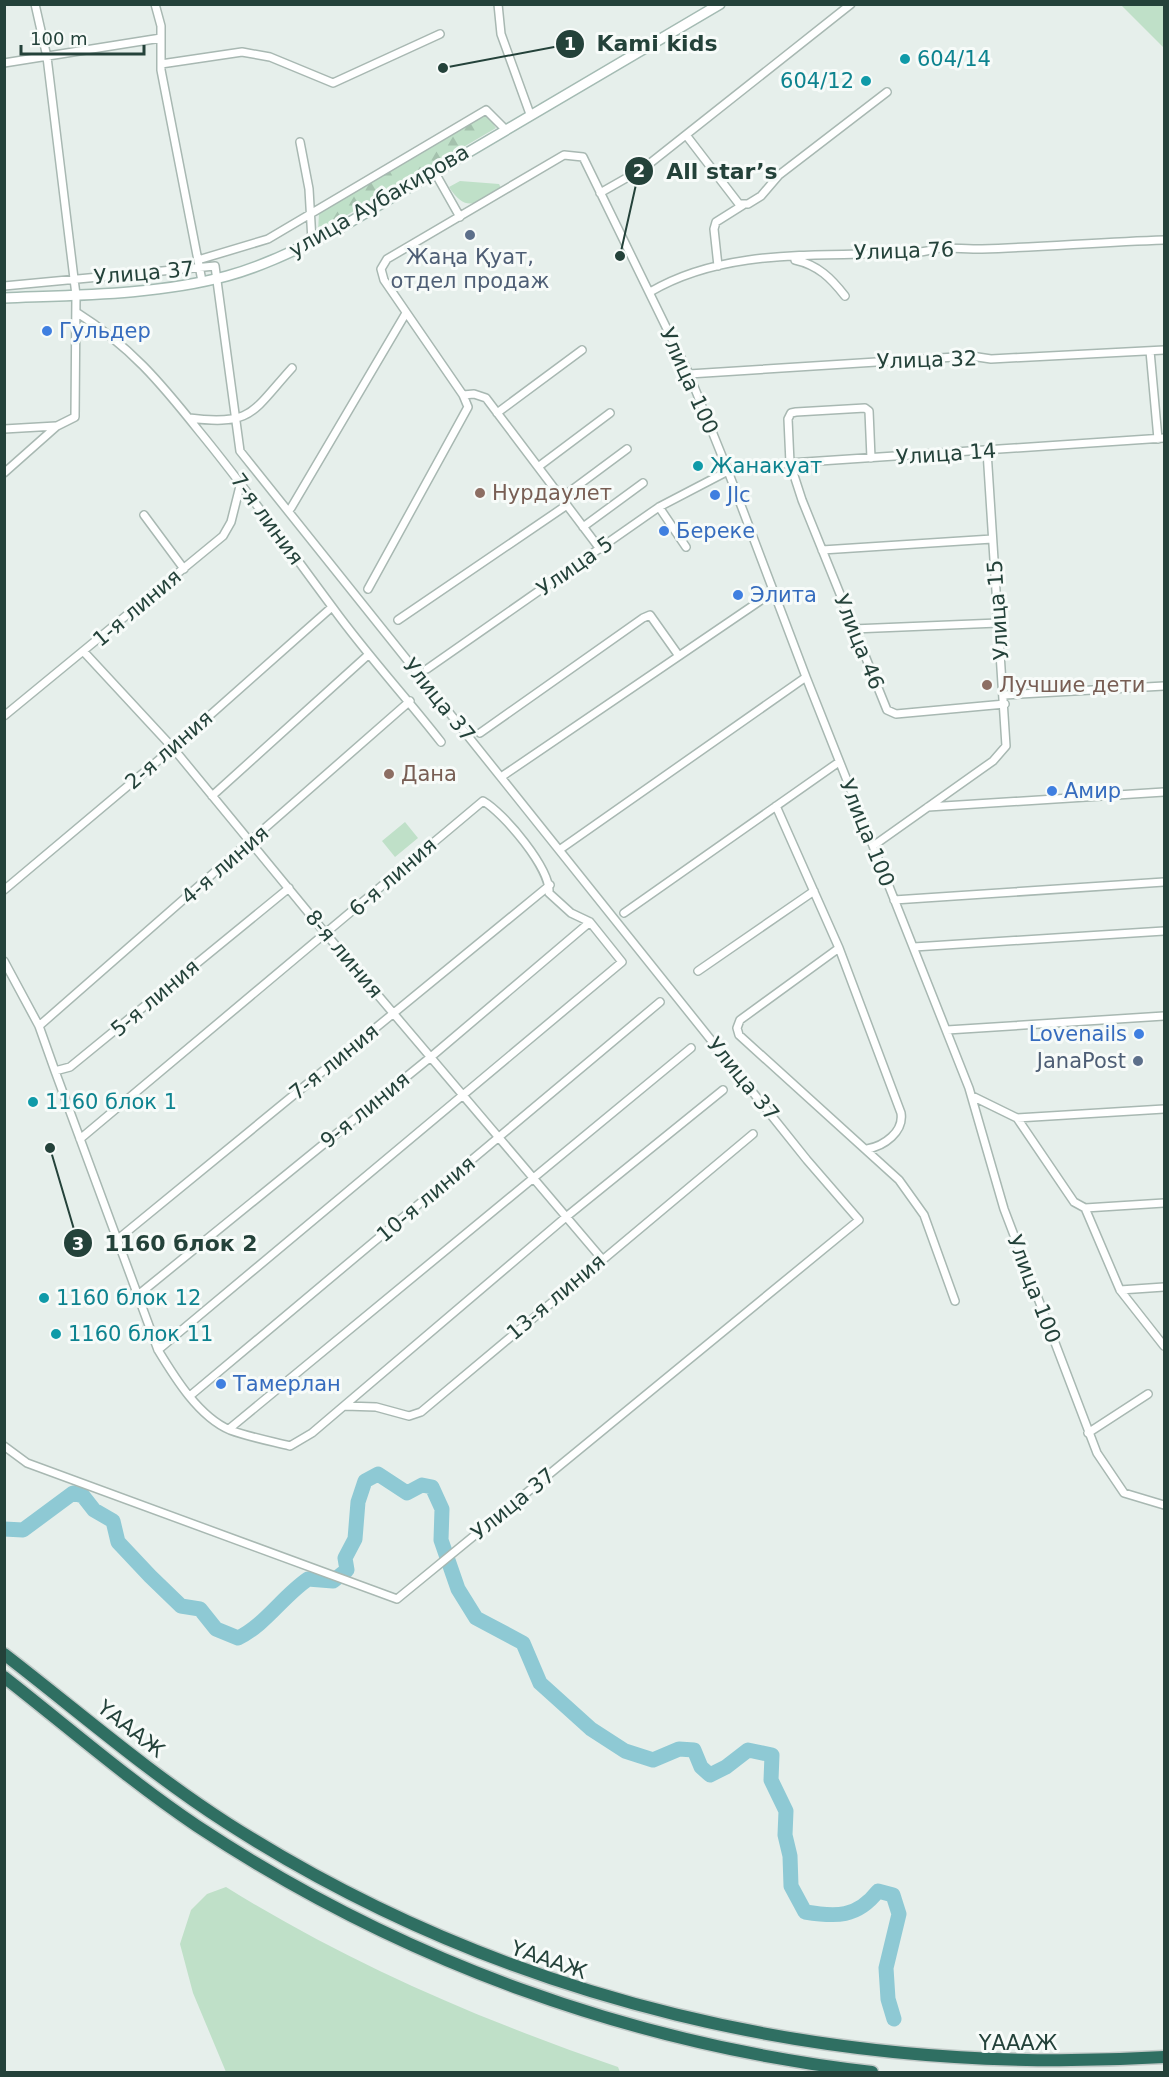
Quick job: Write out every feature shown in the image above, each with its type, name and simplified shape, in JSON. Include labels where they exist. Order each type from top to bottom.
[{"type":"highway","name":"ҮАААЖ","points":[[4,1654],[149,1767],[272,1852],[373,1907],[523,1972],[643,2010],[722,2030],[791,2043],[893,2057],[971,2063],[1164,2057]]},
{"type":"highway","name":"ҮАААЖ","points":[[4,1677],[196,1824],[290,1883],[416,1948],[533,1995],[632,2027],[746,2053],[872,2073]]},
{"type":"main road","name":"улица Аубакирова","points":[[4,298],[157,288],[228,276],[279,257],[312,242],[720,4]]},
{"type":"street","points":[[4,473],[57,426],[75,417],[76,295],[47,57],[35,4]]},
{"type":"street","points":[[155,4],[161,38],[161,64],[202,281]]},
{"type":"street","points":[[498,4],[501,34],[530,114]]},
{"type":"street","points":[[600,193],[622,183],[686,135],[851,4]]},
{"type":"street","points":[[161,64],[242,52],[270,57],[333,83],[440,34]]},
{"type":"street","points":[[4,63],[161,38]]},
{"type":"street","points":[[718,266],[714,229],[716,222],[761,196],[779,175],[887,92]]},
{"type":"street","points":[[198,260],[268,239],[486,110],[506,129]]},
{"type":"street","points":[[686,135],[736,201],[743,205]]},
{"type":"street","points":[[300,142],[309,189],[312,242]]},
{"type":"street","name":"Улица 100","points":[[460,217],[564,155],[583,158],[689,374],[728,471],[839,762],[972,1096],[1004,1209],[1097,1454],[1124,1493],[1164,1505]]},
{"type":"street","points":[[368,589],[467,412],[468,403],[384,280],[381,268],[387,260],[460,217],[434,171]]},
{"type":"street","name":"Улица 76","points":[[650,292],[673,279],[718,266],[754,259],[1164,240]]},
{"type":"street","points":[[785,257],[806,262],[825,273],[844,296]]},
{"type":"street","name":"Улица 37","points":[[4,286],[214,266],[240,451],[792,1141],[859,1220],[397,1599],[27,1463],[4,1446]]},
{"type":"street","name":"7-я линия","points":[[76,312],[110,333],[149,369],[241,482],[368,655],[410,701],[441,742]]},
{"type":"street","points":[[291,508],[406,313]]},
{"type":"street","points":[[497,413],[582,350]]},
{"type":"street","name":"Улица 32","points":[[689,374],[971,356],[991,359],[1164,350]]},
{"type":"street","points":[[1150,351],[1161,439]]},
{"type":"street","points":[[189,418],[239,420],[252,412],[292,368]]},
{"type":"street","points":[[463,395],[483,396],[600,549]]},
{"type":"street","name":"Улица 46","points":[[871,458],[869,411],[865,408],[791,413],[788,419],[790,463],[853,629],[890,713],[1005,704]]},
{"type":"street","points":[[538,467],[610,413]]},
{"type":"street","points":[[4,429],[57,426]]},
{"type":"street","name":"Улица 14","points":[[728,471],[790,463],[1161,439]]},
{"type":"street","points":[[561,498],[627,449]]},
{"type":"street","name":"Улица 15","points":[[873,846],[1002,753],[1006,746],[987,451]]},
{"type":"street","name":"Улица 5","points":[[427,669],[659,507],[728,471]]},
{"type":"street","name":"1-я линия","points":[[4,716],[223,536],[231,522],[241,482]]},
{"type":"street","points":[[583,526],[643,483]]},
{"type":"street","points":[[398,620],[567,505]]},
{"type":"street","points":[[659,507],[686,548]]},
{"type":"street","points":[[144,515],[184,569]]},
{"type":"street","points":[[822,550],[992,539]]},
{"type":"street","points":[[504,775],[773,592]]},
{"type":"street","name":"2-я линия","points":[[4,890],[173,748],[332,608]]},
{"type":"street","points":[[480,733],[650,615],[680,656]]},
{"type":"street","points":[[853,629],[998,623]]},
{"type":"street","name":"8-я линия","points":[[84,652],[173,748],[326,934],[432,1056],[532,1179],[602,1259]]},
{"type":"street","points":[[212,796],[368,655]]},
{"type":"street","points":[[562,848],[806,677]]},
{"type":"street","points":[[1004,695],[1164,686]]},
{"type":"street","name":"4-я линия","points":[[39,1026],[410,701]]},
{"type":"street","points":[[624,913],[839,762]]},
{"type":"street","points":[[927,807],[1164,792]]},
{"type":"street","name":"6-я линия","points":[[80,1139],[483,801],[496,808],[521,839],[550,885],[549,893],[559,903],[590,922],[622,962],[462,1093]]},
{"type":"street","points":[[776,806],[839,948],[903,1122],[896,1133],[867,1149]]},
{"type":"street","points":[[894,900],[1164,882]]},
{"type":"street","name":"7-я линия","points":[[118,1239],[550,885]]},
{"type":"street","name":"5-я линия","points":[[55,1071],[70,1067],[98,1046],[289,888]]},
{"type":"street","points":[[698,971],[814,891]]},
{"type":"street","name":"9-я линия","points":[[138,1295],[432,1056],[590,922]]},
{"type":"street","points":[[914,946],[1164,931]]},
{"type":"street","name":"Улица 37","points":[[839,948],[740,1020],[737,1028],[739,1035],[899,1180],[924,1215],[955,1301]]},
{"type":"street","points":[[4,961],[39,1026],[158,1350],[207,1415],[229,1429],[290,1446],[312,1433],[345,1406],[566,1217],[723,1090]]},
{"type":"street","points":[[4,980],[10,974]]},
{"type":"street","name":"10-я линия","points":[[191,1395],[660,1002]]},
{"type":"street","points":[[947,1030],[1164,1016]]},
{"type":"street","points":[[229,1429],[691,1048]]},
{"type":"street","points":[[158,1350],[462,1093]]},
{"type":"street","points":[[972,1096],[1017,1118],[1164,1109]]},
{"type":"street","points":[[1017,1118],[1074,1202],[1084,1208],[1164,1203]]},
{"type":"street","name":"13-я линия","points":[[345,1406],[376,1407],[416,1416],[753,1134]]},
{"type":"street","points":[[1084,1208],[1120,1290],[1164,1346]]},
{"type":"street","points":[[1120,1290],[1164,1287]]},
{"type":"street","points":[[1088,1433],[1148,1394]]},
{"type":"green space","points":[[1121,5],[1164,5],[1164,48]]},
{"type":"green space","points":[[487,114],[496,128],[318,232],[319,213],[406,159]]},
{"type":"green space","points":[[460,181],[499,184],[501,188],[479,201],[467,203],[455,196],[449,187]]},
{"type":"green space","points":[[405,822],[418,838],[395,857],[382,841]]},
{"type":"green space","points":[[226,1887],[320,1941],[368,1965],[466,2010],[618,2067],[620,2072],[226,2072],[193,1993],[180,1944],[191,1910],[207,1894]]},
{"type":"waterway","points":[[4,1529],[23,1530],[73,1493],[83,1496],[94,1510],[113,1521],[118,1542],[181,1606],[200,1609],[216,1629],[238,1638],[257,1626],[308,1579],[333,1581],[347,1570],[345,1558],[355,1539],[358,1502],[365,1481],[378,1474],[407,1493],[422,1485],[432,1487],[442,1509],[441,1540],[458,1589],[476,1618],[523,1643],[540,1683],[591,1729],[625,1751],[653,1760],[679,1749],[694,1750],[701,1767],[710,1775],[726,1767],[748,1750],[772,1755],[771,1780],[786,1811],[785,1835],[790,1856],[791,1886],[805,1912],[827,1915],[845,1914],[862,1906],[878,1891],[893,1895],[899,1914],[886,1968],[888,1999],[894,2019]]},
{"type":"place","name":"604/14","points":[[905,59]]},
{"type":"place","name":"Kami kids","points":[[443,68]]},
{"type":"place","name":"604/12","points":[[866,81]]},
{"type":"place","name":"Жаңа Қуат, отдел продаж","points":[[470,235]]},
{"type":"place","name":"All star’s","points":[[620,256]]},
{"type":"place","name":"Гульдер","points":[[47,331]]},
{"type":"place","name":"Жанакуат","points":[[698,466]]},
{"type":"place","name":"Нурдаулет","points":[[480,493]]},
{"type":"place","name":"Jlc","points":[[715,495]]},
{"type":"place","name":"Береке","points":[[664,531]]},
{"type":"place","name":"Элита","points":[[738,595]]},
{"type":"place","name":"Лучшие дети","points":[[987,685]]},
{"type":"place","name":"Дана","points":[[389,774]]},
{"type":"place","name":"Амир","points":[[1052,791]]},
{"type":"place","name":"Lovenails","points":[[1139,1034]]},
{"type":"place","name":"JanaPost","points":[[1138,1061]]},
{"type":"place","name":"1160 блок 1","points":[[33,1102]]},
{"type":"place","name":"1160 блок 2","points":[[50,1148]]},
{"type":"place","name":"1160 блок 12","points":[[44,1298]]},
{"type":"place","name":"1160 блок 11","points":[[56,1334]]},
{"type":"place","name":"Тамерлан","points":[[221,1384]]}]
